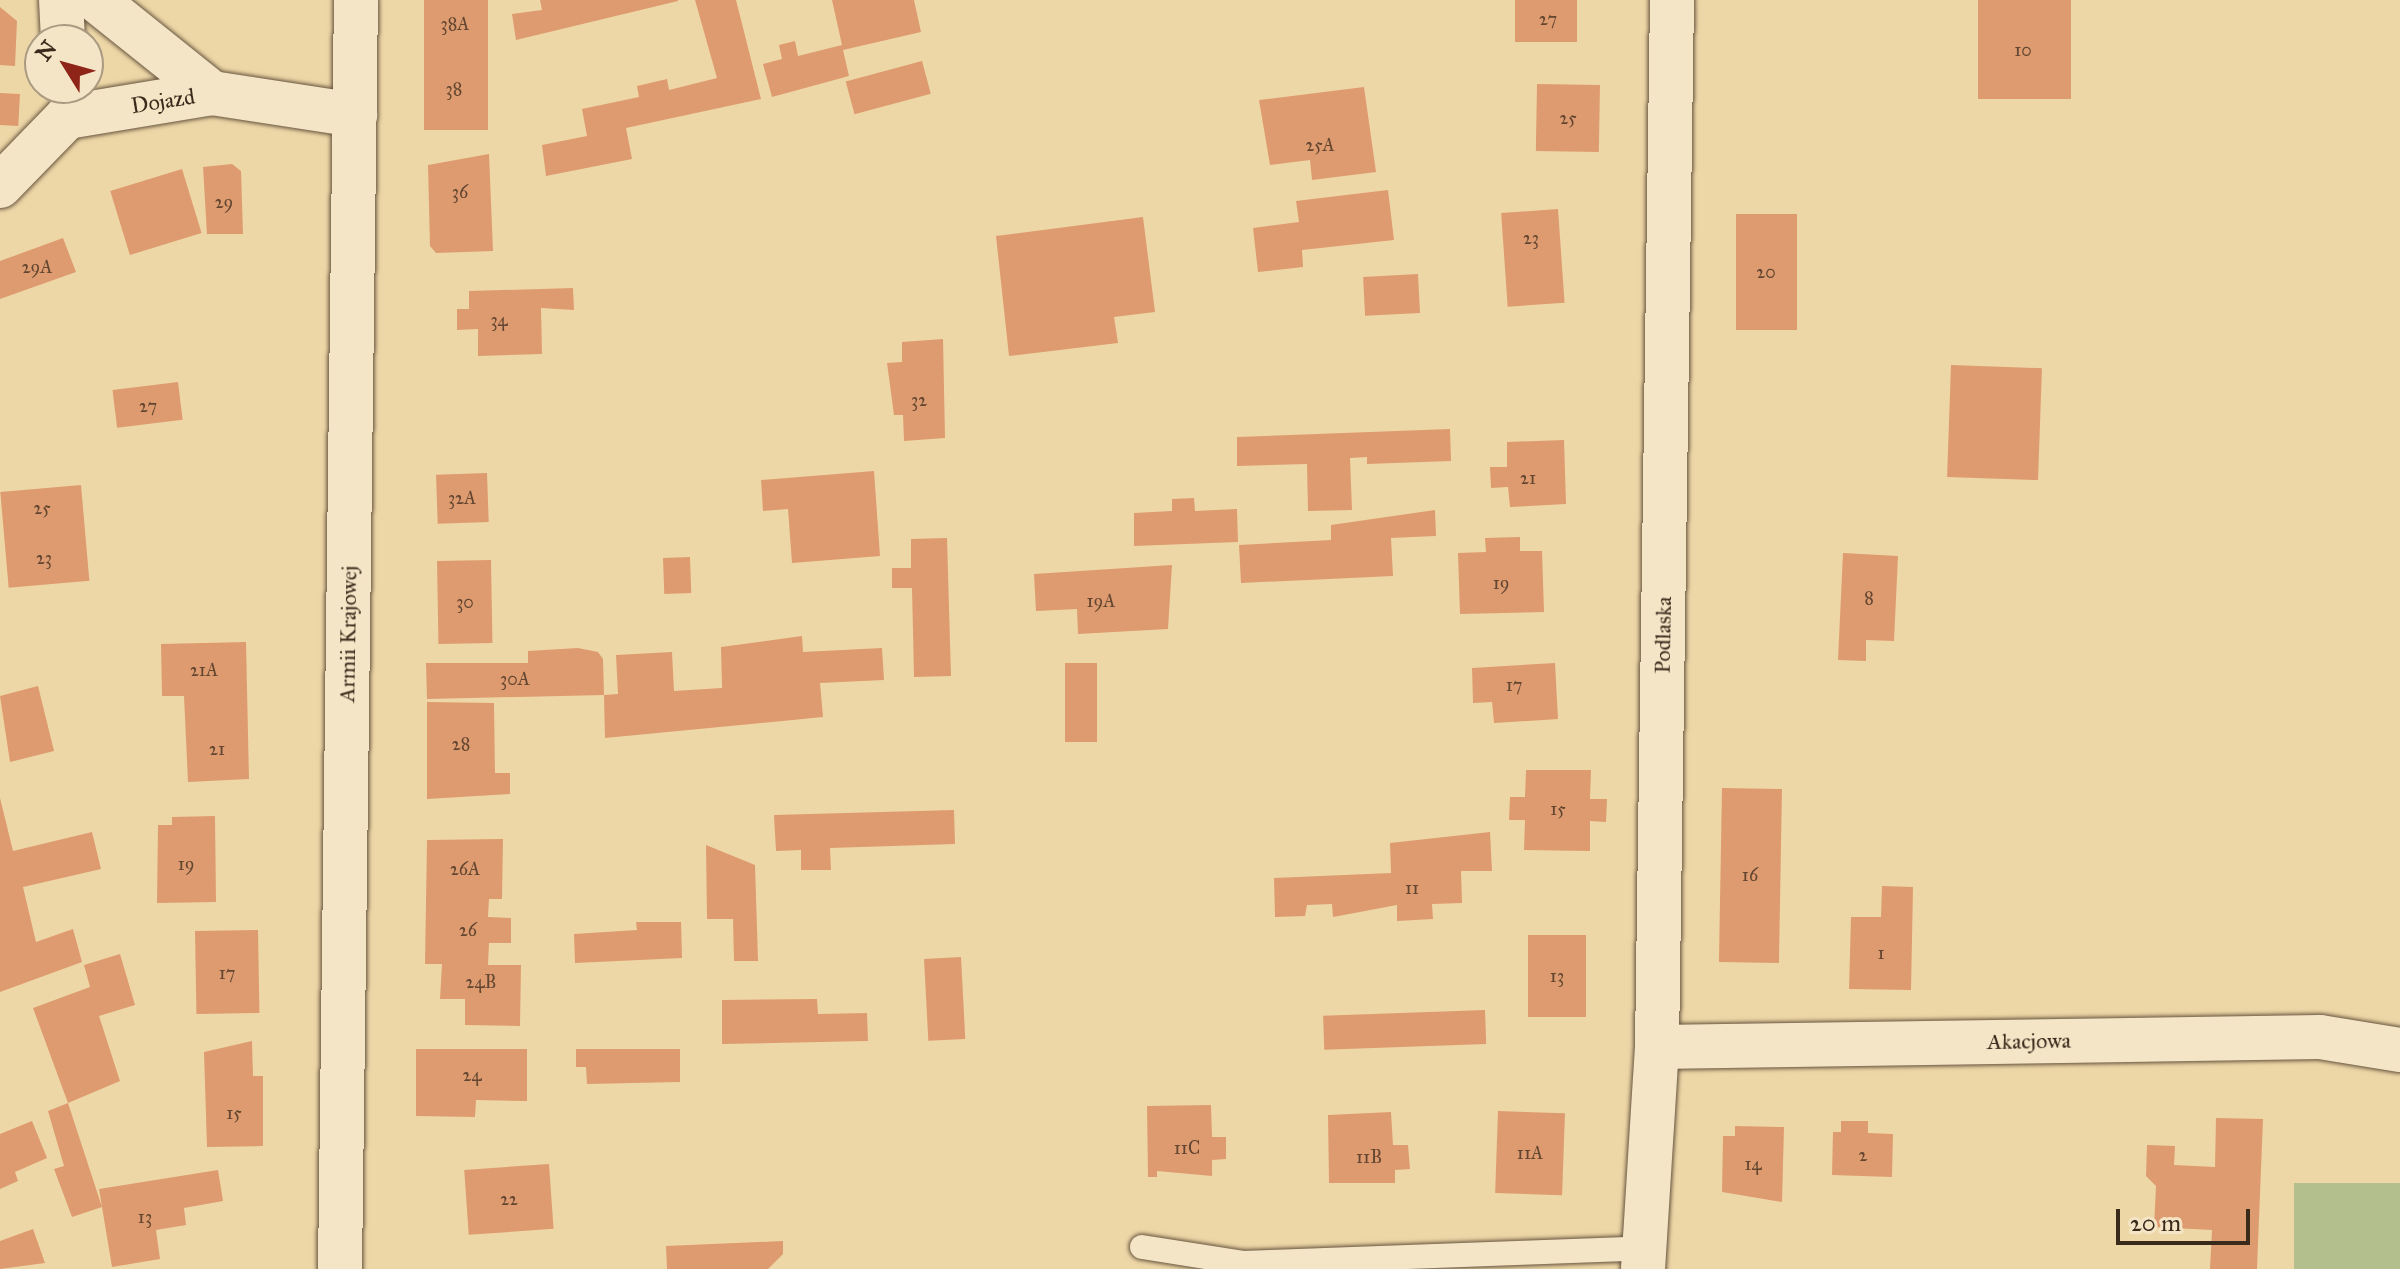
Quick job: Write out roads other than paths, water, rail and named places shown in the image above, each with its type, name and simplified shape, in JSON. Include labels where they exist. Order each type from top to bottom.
[{"type":"street","points":[[61,0],[62,24]]},
{"type":"street","name":"Dojazd","points":[[96,0],[212,93]]},
{"type":"street","name":"Armii Krajowej","points":[[340,1269],[356,0]]},
{"type":"street","name":"Podlaska","points":[[1643,1259],[1657,1047],[1672,0]]},
{"type":"street","name":"Dojazd","points":[[104,100],[212,93],[355,115]]},
{"type":"street","name":"Dojazd","points":[[0,186],[64,104]]},
{"type":"street","name":"Akacjowa","points":[[1657,1047],[2320,1037],[2400,1050]]},
{"type":"lane","points":[[1142,1247],[1243,1263],[1643,1259]]}]
